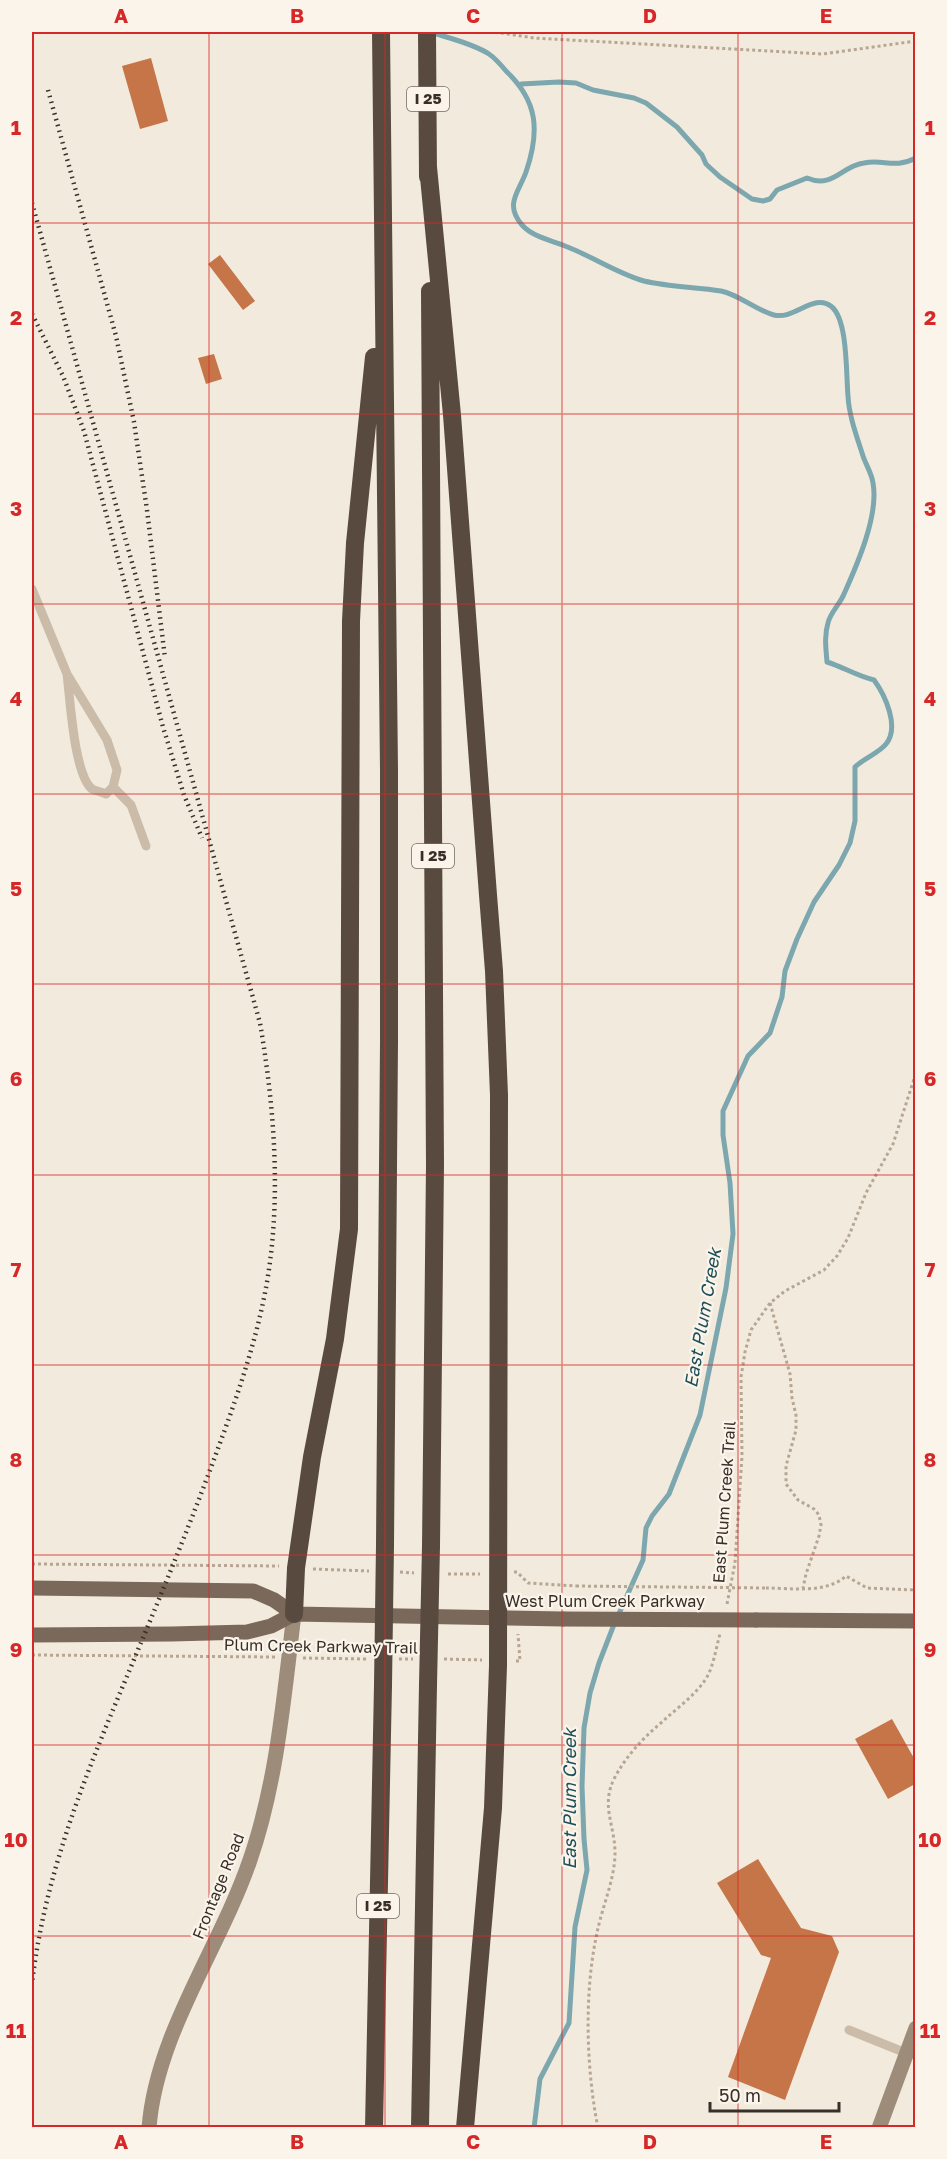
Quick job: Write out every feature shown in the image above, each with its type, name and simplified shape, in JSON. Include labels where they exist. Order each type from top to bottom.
[{"type":"highway","name":"I 25","points":[[374,2127],[385,1545],[389,1053],[389,770],[381,32]]},
{"type":"highway","name":"I 25","points":[[420,2127],[431,1546],[435,1129],[427,32]]},
{"type":"highway","points":[[428,166],[452,415],[494,971],[500,1095],[507,1619],[498,1660],[493,1808],[465,2127]]},
{"type":"highway","points":[[294,1614],[296,1568],[312,1457],[335,1339],[349,1229],[351,621],[355,543],[383,257]]},
{"type":"main road","points":[[32,1588],[253,1592],[274,1600],[294,1614]]},
{"type":"main road","name":"West Plum Creek Parkway","points":[[32,1635],[247,1632],[271,1626],[294,1614],[507,1619],[915,1621]]},
{"type":"main road","name":"Frontage Road","points":[[149,2127],[151,2106],[169,2042],[237,1896],[258,1834],[277,1745],[294,1614]]},
{"type":"main road","points":[[879,2127],[915,2028]]},
{"type":"lane","points":[[32,589],[67,674],[107,740],[117,770],[113,787],[106,794],[91,788],[81,773],[67,674]]},
{"type":"lane","points":[[113,787],[131,806],[146,846]]},
{"type":"lane","points":[[849,2030],[906,2053]]},
{"type":"path","points":[[495,32],[534,38],[823,54],[915,41]]},
{"type":"path","name":"East Plum Creek Trail","points":[[727,1604],[735,1563],[742,1456],[741,1377],[744,1352],[751,1330],[770,1303],[785,1291],[824,1270],[837,1256],[848,1238],[866,1193],[893,1144],[915,1073]]},
{"type":"path","points":[[770,1303],[788,1366],[796,1415],[796,1430],[786,1466],[786,1484],[798,1500],[814,1509],[819,1515],[821,1525],[803,1588]]},
{"type":"path","points":[[517,1572],[517,1584]]},
{"type":"path","points":[[576,1586],[803,1588],[838,1583],[846,1576],[867,1588],[915,1590]]},
{"type":"path","name":"Plum Creek Parkway Trail","points":[[440,1659],[520,1661],[507,1619]]},
{"type":"path","points":[[598,2127],[589,2061],[590,2003],[596,1935],[615,1852],[607,1807],[609,1794],[626,1759],[640,1741],[699,1688],[708,1676],[722,1627]]},
{"type":"path","name":"Plum Creek Parkway Trail","points":[[32,1655],[370,1659]]},
{"type":"path","name":"Plum Creek Parkway Trail","points":[[393,1659],[417,1659]]},
{"type":"building","points":[[151,58],[168,121],[140,129],[122,66]]},
{"type":"building","points":[[220,255],[255,301],[243,310],[208,264]]},
{"type":"building","points":[[214,354],[222,379],[206,384],[198,358]]},
{"type":"building","points":[[892,1719],[915,1760],[915,1784],[888,1799],[855,1739]]},
{"type":"building","points":[[758,1859],[801,1928],[832,1936],[839,1952],[785,2100],[728,2077],[771,1958],[761,1955],[717,1883]]},
{"type":"waterway","name":"East Plum Creek","points":[[430,32],[468,44],[489,54],[517,82],[525,94],[533,117],[533,143],[526,172],[515,198],[514,211],[522,225],[531,232],[644,281],[721,291],[774,315],[789,314],[818,303],[825,303],[832,307],[837,314],[844,336],[850,411],[872,480],[874,496],[870,525],[860,555],[842,598],[828,623],[827,662],[874,680],[886,702],[892,729],[886,744],[855,767],[855,821],[850,843],[839,865],[814,902],[797,939],[785,971],[782,997],[770,1033],[748,1056],[723,1111],[723,1135],[730,1183],[733,1234],[726,1288],[700,1415],[669,1494],[646,1528],[643,1560],[613,1627],[590,1693],[584,1728],[582,1786],[587,1870],[575,1927],[569,2023],[540,2079],[534,2128]]},
{"type":"waterway","points":[[521,84],[576,83],[593,90],[634,98],[646,103],[677,127],[702,155],[706,164],[720,177],[752,199],[763,201],[770,199],[777,190],[807,178],[824,181],[856,165],[871,162],[901,163],[916,158]]},
{"type":"railway","points":[[48,90],[116,336],[134,422],[165,658]]},
{"type":"railway","points":[[32,203],[260,1023],[270,1090],[275,1158],[274,1226],[270,1260],[265,1293],[246,1369],[198,1503],[95,1755],[68,1829],[46,1904],[32,1983]]},
{"type":"railway","points":[[32,314],[63,376],[84,431],[163,727],[184,795],[202,838]]}]
